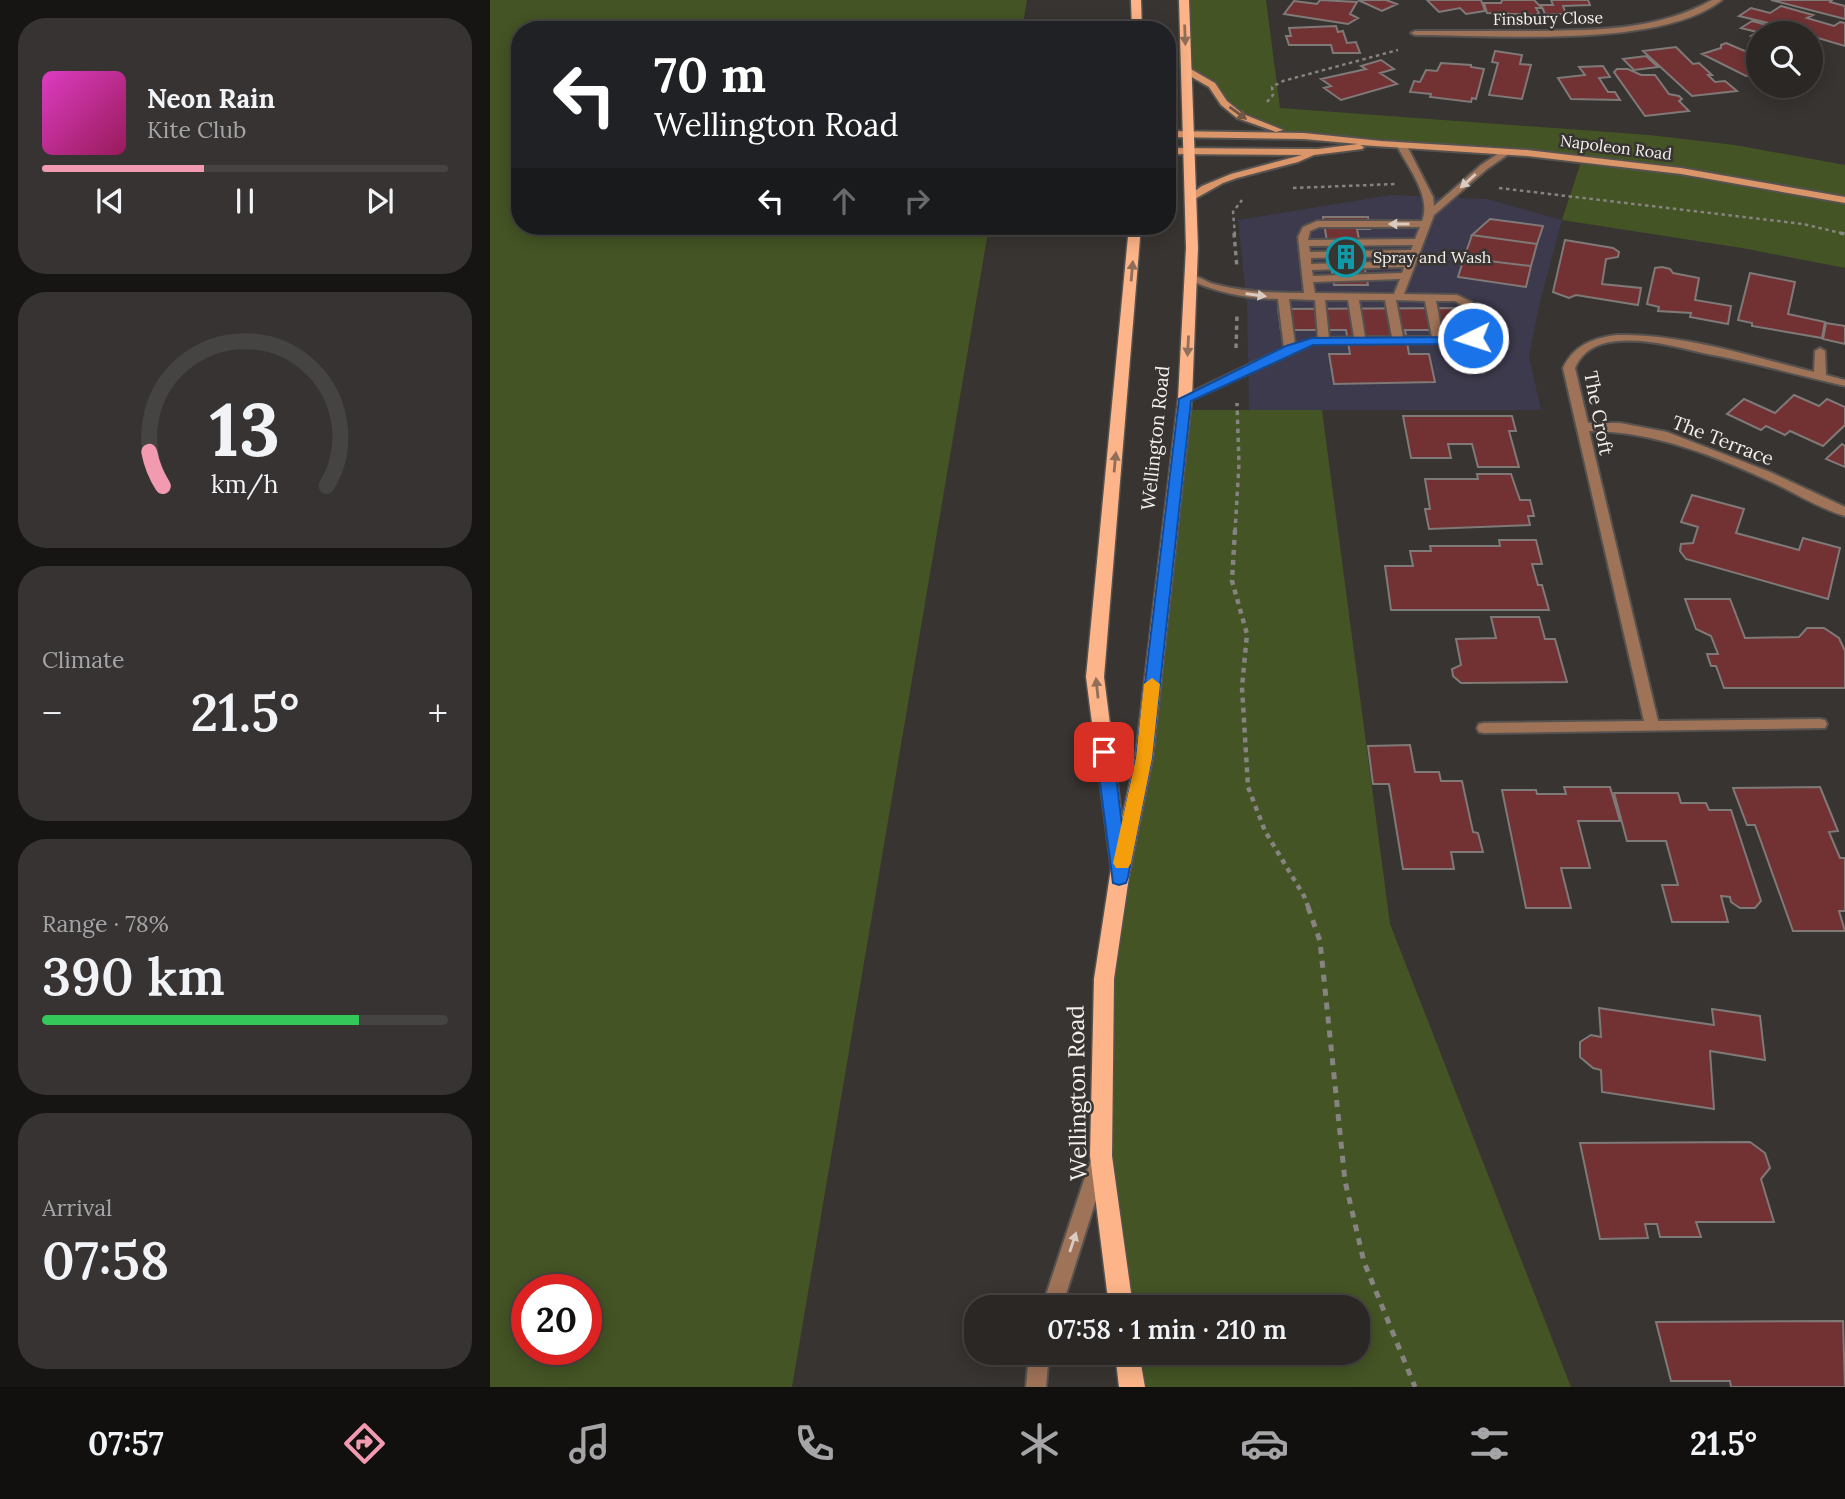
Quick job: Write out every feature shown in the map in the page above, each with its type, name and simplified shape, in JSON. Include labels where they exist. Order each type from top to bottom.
[{"type":"main road","points":[[1136,0],[1137,21]]},
{"type":"main road","name":"Wellington Road","points":[[1119,1295],[1101,1156],[1104,979],[1119,877],[1144,758],[1185,399],[1191,277],[1191,198],[1184,0]]},
{"type":"main road","points":[[1186,70],[1212,85],[1224,103],[1240,116],[1270,129],[1304,136]]},
{"type":"main road","name":"Napoleon Road","points":[[1176,134],[1304,136],[1402,146],[1508,151],[1668,169],[1845,200]]},
{"type":"main road","name":"Napoleon Road","points":[[1176,151],[1318,152],[1381,144]]},
{"type":"main road","points":[[1191,198],[1214,182],[1236,174],[1285,165],[1318,152]]},
{"type":"main road","name":"Wellington Road","points":[[1119,877],[1095,677],[1134,235]]},
{"type":"main road","points":[[1129,1365],[1132,1387]]},
{"type":"street","name":"Finsbury Close","points":[[1415,33],[1621,30],[1683,18],[1718,0]]},
{"type":"street","points":[[1398,341],[1394,297],[1428,219],[1428,197],[1402,146]]},
{"type":"street","points":[[1325,341],[1308,279],[1306,229],[1317,224],[1428,219],[1484,167],[1508,151]]},
{"type":"street","points":[[1305,249],[1419,242]]},
{"type":"street","points":[[1305,249],[1415,253]]},
{"type":"street","points":[[1306,267],[1410,264]]},
{"type":"street","points":[[1308,279],[1405,276]]},
{"type":"street","points":[[1185,399],[1312,341],[1464,340],[1473,338],[1475,334],[1465,300],[1430,297],[1283,296],[1238,292],[1210,286],[1191,277]]},
{"type":"street","points":[[1283,296],[1290,349]]},
{"type":"street","points":[[1353,296],[1360,341]]},
{"type":"street","points":[[1430,297],[1438,340]]},
{"type":"street","name":"The Croft","points":[[1652,725],[1569,368],[1577,353],[1604,340],[1632,338],[1667,342],[1746,358],[1845,383]]},
{"type":"street","points":[[1820,351],[1820,377]]},
{"type":"street","name":"The Terrace","points":[[1581,427],[1620,427],[1663,435],[1766,475],[1845,512]]},
{"type":"street","points":[[1484,727],[1820,724]]},
{"type":"street","points":[[1056,1295],[1101,1156]]},
{"type":"street","points":[[1036,1387],[1038,1365]]},
{"type":"path","points":[[1236,174],[1247,190],[1233,212],[1238,292],[1236,375],[1239,464],[1232,581],[1247,634],[1242,687],[1248,787],[1265,831],[1304,896],[1320,941],[1345,1181],[1364,1262],[1415,1387]]},
{"type":"path","points":[[1288,189],[1398,184]]},
{"type":"path","points":[[1498,188],[1803,224],[1845,234]]},
{"type":"shaded area","points":[[1391,195],[1487,199],[1562,220],[1529,356],[1541,410],[1249,410],[1247,305],[1238,220]]},
{"type":"green space","points":[[490,0],[1027,0],[1024,21],[511,21],[511,235],[987,235],[792,1387],[490,1387]]},
{"type":"green space","points":[[1184,0],[1266,0],[1280,108],[1649,135],[1735,145],[1845,165],[1845,268],[1742,248],[1562,220],[1582,159],[1304,136],[1270,129],[1240,116],[1220,94],[1186,70]]},
{"type":"green space","points":[[1184,410],[1322,410],[1390,924],[1571,1387],[1132,1387],[1129,1365],[1370,1365],[1370,1295],[1119,1295],[1101,1156],[1119,877]]},
{"type":"building","points":[[1320,0],[1357,2],[1350,14],[1358,18],[1348,24],[1284,14],[1294,1],[1317,4]]},
{"type":"building","points":[[1358,0],[1386,0],[1397,4],[1382,11]]},
{"type":"building","points":[[1427,0],[1481,0],[1485,11],[1466,14],[1460,8],[1439,12]]},
{"type":"building","points":[[1502,0],[1534,0],[1542,8],[1536,8],[1539,13],[1535,15],[1487,13],[1484,3],[1501,3]]},
{"type":"building","points":[[1551,0],[1588,0],[1590,5],[1563,6],[1566,14],[1545,14],[1541,5],[1553,5]]},
{"type":"building","points":[[1771,0],[1832,0],[1830,2],[1845,6],[1845,19]]},
{"type":"building","points":[[1781,6],[1813,15],[1807,18],[1817,21],[1760,21],[1739,16],[1751,8],[1770,13]]},
{"type":"building","points":[[1840,22],[1845,23],[1845,46],[1823,40],[1823,23],[1834,26]]},
{"type":"building","points":[[1336,26],[1338,32],[1343,31],[1347,43],[1356,42],[1360,53],[1333,53],[1331,45],[1289,45],[1286,36],[1291,36],[1289,28]]},
{"type":"building","points":[[1726,43],[1746,51],[1746,76],[1702,54],[1721,48],[1721,45]]},
{"type":"building","points":[[1676,47],[1693,64],[1699,63],[1712,75],[1708,75],[1715,82],[1725,81],[1737,91],[1692,96],[1643,51]]},
{"type":"building","points":[[1495,51],[1522,55],[1520,64],[1531,65],[1522,99],[1489,95],[1498,63],[1492,62]]},
{"type":"building","points":[[1646,56],[1658,67],[1634,70],[1623,59]]},
{"type":"building","points":[[1381,60],[1394,69],[1380,73],[1397,84],[1341,100],[1324,88],[1331,86],[1321,79],[1366,69],[1361,66]]},
{"type":"building","points":[[1441,63],[1471,65],[1484,69],[1476,99],[1472,98],[1471,102],[1410,92],[1414,81],[1420,82],[1426,70],[1437,71]]},
{"type":"building","points":[[1603,66],[1610,77],[1599,78],[1608,92],[1615,92],[1620,100],[1571,99],[1558,78],[1585,75],[1579,67]]},
{"type":"building","points":[[1617,69],[1628,69],[1641,75],[1655,75],[1669,94],[1682,99],[1679,101],[1689,111],[1645,116],[1614,72]]},
{"type":"building","name":"Spray and Wash","points":[[1323,217],[1368,217],[1370,229],[1357,229],[1368,285],[1334,285]]},
{"type":"building","points":[[1490,219],[1543,226],[1537,244],[1472,235]]},
{"type":"building","points":[[1472,235],[1537,244],[1531,266],[1464,258]]},
{"type":"building","points":[[1565,240],[1613,248],[1619,252],[1618,257],[1606,259],[1602,284],[1641,288],[1638,305],[1576,295],[1569,298],[1553,292]]},
{"type":"building","points":[[1464,258],[1531,266],[1526,287],[1458,277]]},
{"type":"building","points":[[1662,267],[1673,273],[1699,278],[1695,300],[1731,306],[1728,324],[1690,317],[1691,313],[1658,311],[1659,307],[1647,304],[1655,268]]},
{"type":"building","points":[[1750,273],[1795,282],[1788,314],[1825,322],[1822,338],[1752,326],[1752,323],[1738,320]]},
{"type":"building","points":[[1463,308],[1468,330],[1405,330],[1409,354],[1429,354],[1435,382],[1334,384],[1329,354],[1350,354],[1346,330],[1281,330],[1278,309]]},
{"type":"building","points":[[1826,323],[1845,326],[1845,344],[1823,339]]},
{"type":"building","points":[[1794,395],[1819,406],[1827,399],[1845,407],[1845,425],[1823,446],[1790,431],[1785,435],[1766,426],[1761,430],[1727,414],[1744,399],[1775,413]]},
{"type":"building","points":[[1403,416],[1512,416],[1516,431],[1509,431],[1519,467],[1478,467],[1472,444],[1448,444],[1451,458],[1411,458]]},
{"type":"building","points":[[1842,444],[1845,446],[1845,467],[1826,459]]},
{"type":"building","points":[[1477,474],[1511,474],[1520,500],[1530,500],[1534,516],[1528,516],[1530,525],[1429,529],[1425,509],[1430,509],[1425,479],[1478,479]]},
{"type":"building","points":[[1692,495],[1744,509],[1736,533],[1799,550],[1803,538],[1840,548],[1828,599],[1686,559],[1680,551],[1681,544],[1693,543],[1698,527],[1681,522]]},
{"type":"building","points":[[1499,540],[1536,540],[1542,564],[1532,564],[1538,585],[1542,585],[1549,610],[1391,610],[1385,566],[1413,566],[1410,551],[1431,551],[1430,546],[1500,546]]},
{"type":"building","points":[[1685,599],[1730,599],[1745,638],[1799,637],[1807,628],[1824,628],[1839,638],[1845,651],[1845,688],[1724,688],[1716,666],[1711,666],[1707,654],[1718,654],[1711,636],[1696,629]]},
{"type":"building","points":[[1491,617],[1539,617],[1545,639],[1555,639],[1567,682],[1461,683],[1453,676],[1452,669],[1461,665],[1456,639],[1496,638]]},
{"type":"building","points":[[1410,745],[1415,772],[1439,772],[1441,781],[1462,781],[1473,832],[1478,833],[1483,852],[1451,852],[1454,869],[1403,869],[1389,784],[1373,784],[1368,746]]},
{"type":"building","points":[[1564,787],[1610,787],[1620,821],[1578,821],[1590,868],[1561,868],[1571,908],[1526,908],[1502,790],[1536,790],[1537,794],[1566,794]]},
{"type":"building","points":[[1820,787],[1838,831],[1829,832],[1840,858],[1845,858],[1845,911],[1839,911],[1845,931],[1793,931],[1755,825],[1747,825],[1733,788]]},
{"type":"building","points":[[1614,793],[1678,793],[1681,803],[1706,803],[1709,810],[1731,810],[1761,901],[1755,908],[1740,908],[1731,902],[1730,897],[1721,896],[1728,922],[1672,922],[1662,885],[1678,885],[1666,841],[1627,841]]},
{"type":"building","points":[[1599,1008],[1714,1025],[1712,1009],[1760,1016],[1765,1060],[1710,1051],[1714,1109],[1602,1092],[1601,1070],[1593,1068],[1580,1057],[1580,1042],[1591,1035],[1601,1037]]},
{"type":"building","points":[[1750,1142],[1765,1153],[1770,1168],[1761,1179],[1774,1222],[1696,1222],[1701,1237],[1660,1237],[1657,1224],[1645,1224],[1648,1238],[1600,1239],[1580,1143]]},
{"type":"building","points":[[1843,1321],[1845,1387],[1731,1387],[1730,1381],[1671,1381],[1656,1322]]},
{"type":"slow traffic","points":[[1122,863],[1144,758],[1152,684]]},
{"type":"place","name":"Spray and Wash","points":[[1346,257]]},
{"type":"route","points":[[1104,752],[1119,877],[1144,758],[1185,399],[1300,344],[1312,341],[1473,338]]}]
